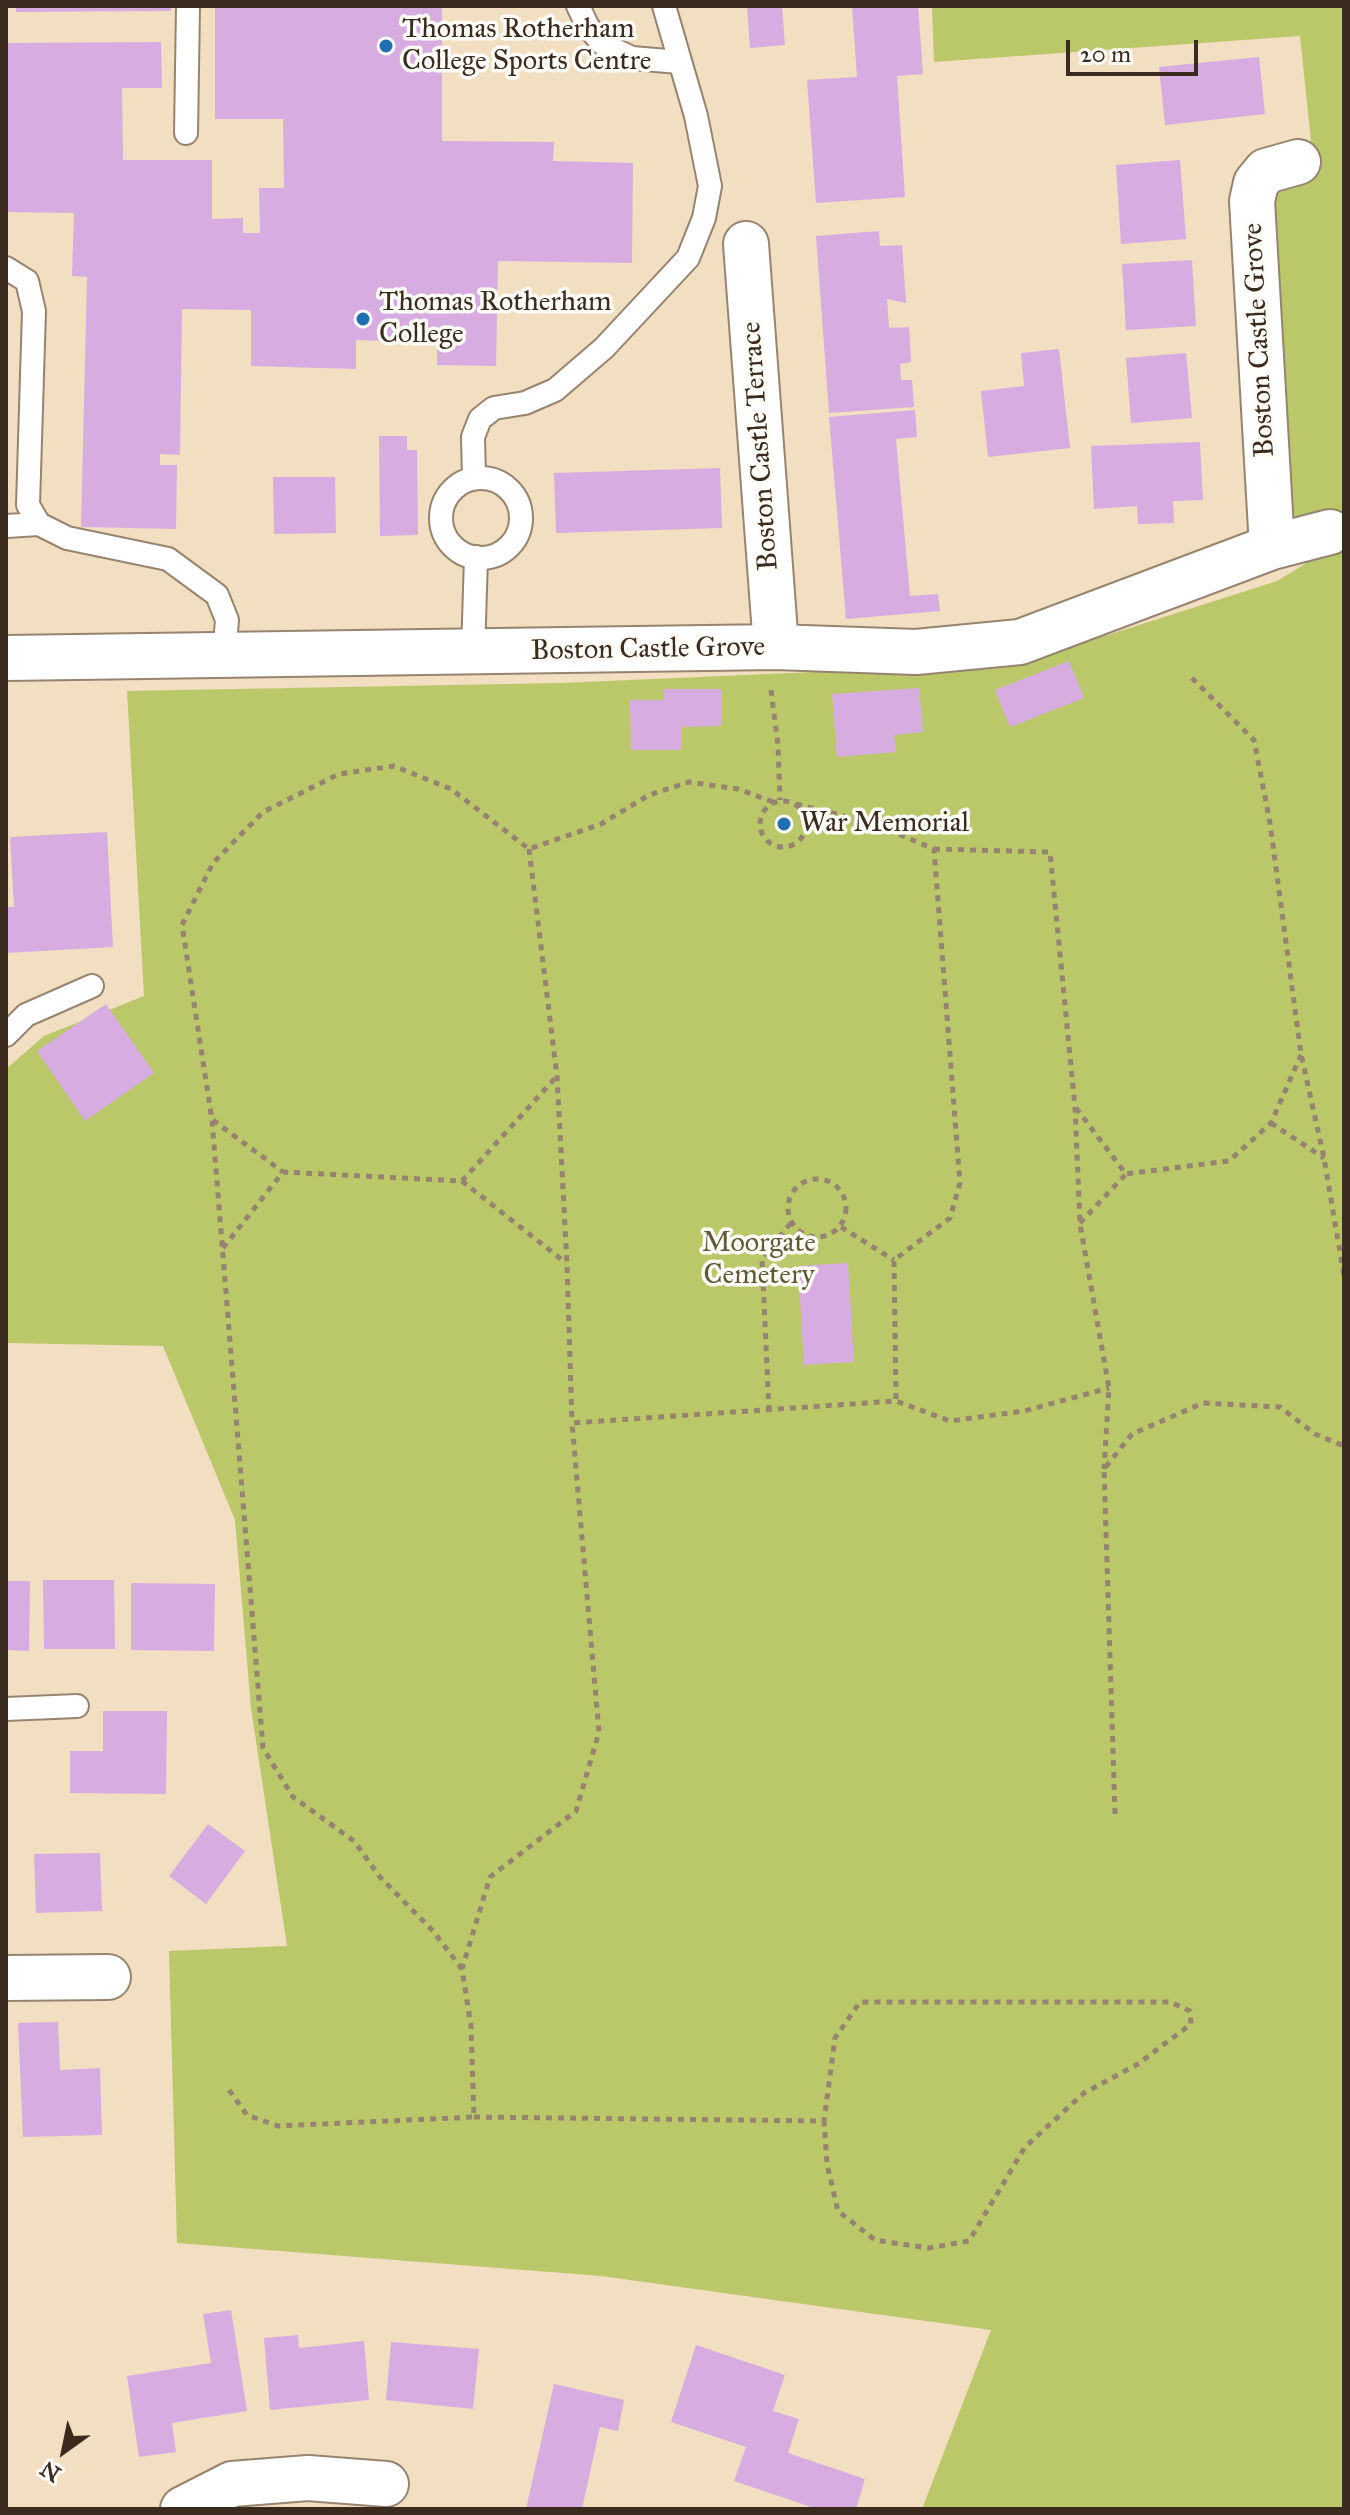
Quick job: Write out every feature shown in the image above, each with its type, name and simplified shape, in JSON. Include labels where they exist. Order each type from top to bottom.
[{"type":"street","name":"Boston Castle Grove","points":[[1272,547],[1252,201],[1256,183],[1266,171],[1298,162]]},
{"type":"street","name":"Boston Castle Terrace","points":[[746,244],[771,648]]},
{"type":"street","name":"Boston Castle Grove","points":[[6,658],[771,648],[916,652],[1020,642],[1272,547],[1337,531]]},
{"type":"street","points":[[6,1978],[108,1977]]},
{"type":"street","points":[[183,2509],[232,2484],[308,2478],[386,2484]]},
{"type":"lane","points":[[186,133],[188,6]]},
{"type":"lane","points":[[578,6],[588,27],[604,45],[632,58],[679,62]]},
{"type":"lane","points":[[474,478],[473,437],[480,419],[494,408],[525,403],[555,390],[604,348],[688,258],[704,218],[710,186],[696,116],[664,6]]},
{"type":"lane","points":[[6,268],[27,281],[34,311],[28,505],[39,524]]},
{"type":"lane","points":[[474,478],[500,482],[519,503],[522,516],[513,542],[490,557],[476,557],[453,547],[445,537],[441,512],[452,489],[474,478]]},
{"type":"lane","points":[[6,526],[39,524],[67,538],[168,559],[217,595],[227,620],[224,655]]},
{"type":"lane","points":[[473,653],[476,557]]},
{"type":"lane","points":[[6,1035],[26,1015],[92,986]]},
{"type":"lane","points":[[6,1709],[77,1706]]},
{"type":"path","points":[[771,648],[778,745],[777,801],[761,814],[759,827],[766,841],[780,848],[802,837],[807,821],[796,804]]},
{"type":"path","points":[[1192,678],[1254,740],[1270,823],[1301,1054],[1324,1158],[1344,1276]]},
{"type":"path","points":[[462,1969],[433,1931],[380,1877],[354,1841],[293,1797],[263,1748],[212,1120],[182,925],[213,863],[263,812],[339,774],[394,766],[451,789],[529,849],[557,1076],[572,1423],[599,1732],[576,1811],[490,1877],[462,1969],[471,2026],[474,2117]]},
{"type":"path","points":[[529,849],[601,824],[649,795],[689,782],[738,789],[872,823],[934,849],[1050,852],[1075,1107],[1080,1224],[1109,1388],[1104,1469],[1115,1814]]},
{"type":"path","points":[[894,1260],[950,1218],[960,1183],[934,849]]},
{"type":"path","points":[[1080,1224],[1126,1174],[1229,1161],[1271,1123],[1301,1054]]},
{"type":"path","points":[[462,1181],[557,1076]]},
{"type":"path","points":[[1075,1107],[1126,1174]]},
{"type":"path","points":[[212,1120],[283,1172],[462,1181],[567,1264]]},
{"type":"path","points":[[1271,1123],[1324,1158]]},
{"type":"path","points":[[222,1249],[283,1172]]},
{"type":"path","points":[[769,1411],[762,1258],[790,1224],[788,1203],[797,1187],[809,1179],[826,1180],[844,1196],[847,1212],[841,1227],[827,1237],[812,1238],[790,1224]]},
{"type":"path","points":[[841,1227],[894,1260]]},
{"type":"path","points":[[894,1260],[896,1401]]},
{"type":"path","points":[[572,1423],[896,1401],[950,1421],[1024,1411],[1109,1388]]},
{"type":"path","points":[[1104,1469],[1132,1434],[1203,1403],[1280,1407],[1315,1434],[1344,1446]]},
{"type":"path","points":[[860,2002],[1170,2002],[1190,2011],[1191,2024],[1138,2064],[1084,2093],[1025,2147],[969,2241],[928,2248],[875,2240],[838,2211],[827,2164],[824,2121],[835,2038],[860,2002]]},
{"type":"path","points":[[229,2090],[247,2115],[278,2126],[474,2117],[824,2121]]},
{"type":"green space","name":"Moorgate Cemetery","points":[[932,6],[1344,6],[1344,2509],[922,2509],[991,2330],[601,2276],[177,2243],[169,1951],[287,1946],[251,1708],[235,1520],[163,1346],[6,1343],[6,1069],[44,1036],[144,996],[127,691],[561,683],[1020,663],[1277,581],[1331,548],[1285,514],[1263,205],[1276,180],[1314,170],[1300,36],[934,62]]},
{"type":"building","points":[[16,6],[171,6],[171,11],[16,12]]},
{"type":"building","points":[[215,6],[442,6],[442,141],[554,142],[553,161],[633,163],[632,263],[498,261],[496,366],[437,365],[437,342],[356,340],[356,369],[251,366],[251,310],[182,309],[180,455],[160,454],[160,465],[177,465],[176,529],[81,527],[87,277],[72,276],[74,213],[6,212],[6,43],[161,42],[162,88],[122,88],[123,160],[212,160],[212,219],[243,218],[243,233],[260,233],[259,188],[284,188],[283,119],[215,119]]},
{"type":"building","points":[[747,6],[782,6],[785,45],[750,48]]},
{"type":"building","points":[[852,6],[918,6],[923,74],[897,76],[905,197],[816,203],[807,80],[857,77]]},
{"type":"building","points":[[1259,57],[1265,114],[1165,125],[1159,67]]},
{"type":"building","points":[[1180,160],[1186,239],[1121,244],[1116,165]]},
{"type":"building","points":[[879,231],[880,246],[902,245],[906,303],[887,299],[889,328],[909,327],[911,362],[900,364],[901,380],[912,380],[914,407],[829,413],[816,236]]},
{"type":"building","points":[[1192,260],[1196,326],[1126,330],[1122,264]]},
{"type":"building","points":[[1059,349],[1070,448],[988,457],[981,391],[1024,386],[1021,353]]},
{"type":"building","points":[[1186,353],[1192,418],[1131,423],[1126,358]]},
{"type":"building","points":[[915,410],[917,437],[896,439],[910,596],[938,594],[940,611],[846,619],[829,417]]},
{"type":"building","points":[[379,436],[407,436],[407,450],[417,450],[418,535],[380,536]]},
{"type":"building","points":[[1200,442],[1203,500],[1173,501],[1174,523],[1138,524],[1137,506],[1094,509],[1091,446]]},
{"type":"building","points":[[720,468],[722,528],[556,533],[554,473]]},
{"type":"building","points":[[273,477],[335,477],[336,533],[274,534]]},
{"type":"building","points":[[1069,661],[1084,698],[1010,727],[995,690]]},
{"type":"building","points":[[919,688],[923,732],[894,735],[896,752],[837,757],[832,694]]},
{"type":"building","points":[[664,689],[722,689],[722,726],[682,727],[682,750],[631,750],[630,700],[664,700]]},
{"type":"building","points":[[107,832],[113,947],[6,953],[6,907],[14,907],[10,837]]},
{"type":"building","points":[[106,1004],[154,1073],[85,1121],[37,1051]]},
{"type":"building","points":[[848,1263],[854,1362],[804,1365],[798,1266]]},
{"type":"building","points":[[43,1580],[114,1580],[115,1649],[44,1649]]},
{"type":"building","points":[[6,1581],[30,1581],[29,1651],[6,1650]]},
{"type":"building","points":[[131,1583],[215,1584],[214,1651],[131,1650]]},
{"type":"building","points":[[103,1711],[167,1711],[166,1794],[70,1793],[70,1751],[103,1751]]},
{"type":"building","points":[[208,1824],[245,1851],[206,1904],[169,1876]]},
{"type":"building","points":[[100,1853],[102,1911],[36,1913],[34,1854]]},
{"type":"building","points":[[58,2022],[60,2070],[100,2068],[102,2135],[23,2137],[18,2023]]},
{"type":"building","points":[[231,2310],[247,2411],[172,2423],[176,2452],[139,2457],[127,2376],[211,2363],[203,2314]]},
{"type":"building","points":[[298,2335],[299,2348],[364,2341],[369,2400],[270,2410],[264,2338]]},
{"type":"building","points":[[391,2342],[479,2349],[473,2409],[386,2400]]},
{"type":"building","points":[[696,2345],[785,2375],[773,2411],[799,2419],[788,2453],[865,2479],[856,2509],[817,2509],[734,2481],[746,2447],[671,2422]]},
{"type":"building","points":[[554,2384],[624,2400],[618,2431],[600,2427],[582,2509],[526,2509]]},
{"type":"place","name":"Thomas Rotherham College Sports Centre","points":[[386,46]]},
{"type":"place","name":"Thomas Rotherham College","points":[[363,319]]},
{"type":"place","name":"War Memorial","points":[[784,824]]}]
